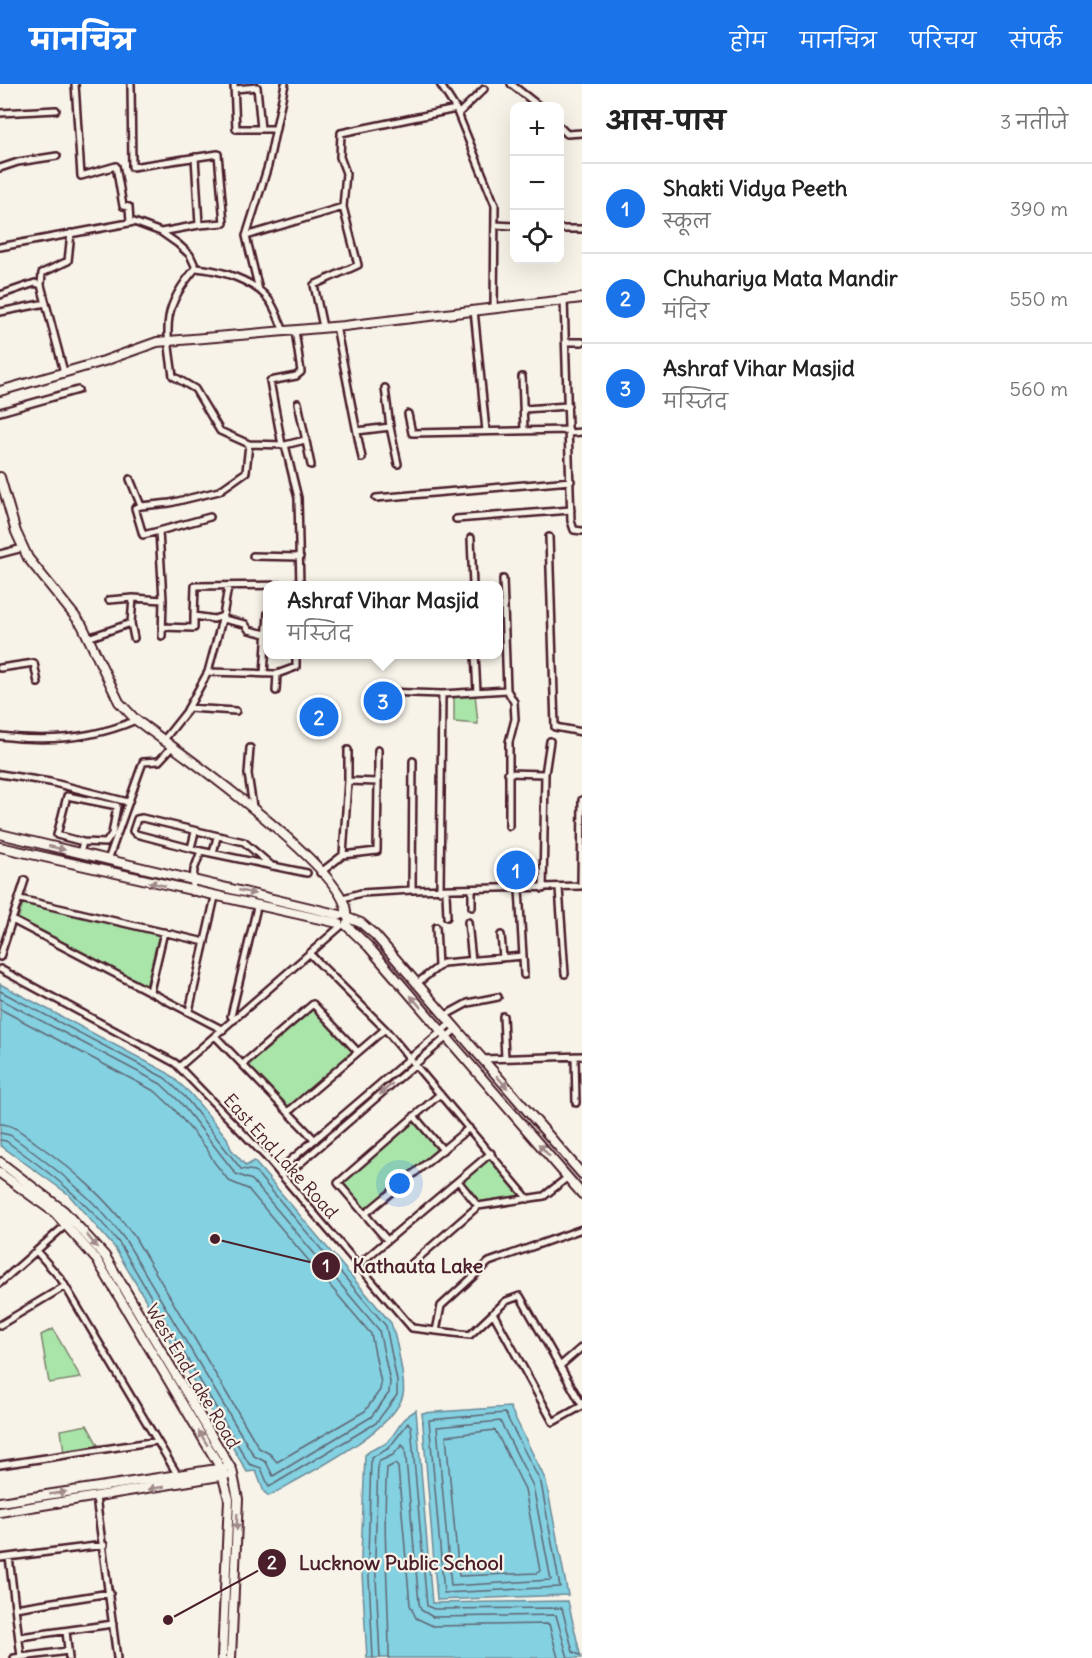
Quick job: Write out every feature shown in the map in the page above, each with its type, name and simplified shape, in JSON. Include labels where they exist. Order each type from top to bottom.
[{"type":"street","points":[[75,84],[81,176],[116,166],[120,200],[123,206],[129,207],[130,222]]},
{"type":"street","points":[[131,84],[132,167],[218,154],[224,223],[161,232]]},
{"type":"street","points":[[259,291],[246,236],[268,166],[285,84]]},
{"type":"street","points":[[440,84],[457,112],[495,205],[495,308]]},
{"type":"street","points":[[511,84],[534,102]]},
{"type":"street","points":[[261,129],[257,87],[235,86],[236,129],[261,129],[276,129]]},
{"type":"street","points":[[323,327],[314,285],[358,265],[343,207],[346,173],[340,157],[341,133],[457,112],[484,88]]},
{"type":"street","points":[[0,113],[56,110]]},
{"type":"street","points":[[564,131],[567,134],[582,133]]},
{"type":"street","points":[[0,168],[18,162],[57,156]]},
{"type":"street","points":[[195,157],[199,225]]},
{"type":"street","points":[[246,236],[343,207]]},
{"type":"street","points":[[0,247],[130,222],[161,232],[190,255],[196,268]]},
{"type":"street","points":[[495,225],[510,226]]},
{"type":"street","points":[[564,229],[582,229]]},
{"type":"street","points":[[64,372],[41,285],[42,273],[68,261],[71,233]]},
{"type":"street","points":[[196,268],[236,278],[259,291],[269,300],[284,331]]},
{"type":"street","points":[[196,268],[177,291],[171,304],[168,341],[173,376],[195,389],[220,431],[249,444],[284,445],[305,440]]},
{"type":"street","points":[[0,295],[35,283],[41,285]]},
{"type":"street","points":[[0,391],[134,349],[168,341],[336,326],[582,298]]},
{"type":"street","points":[[564,300],[572,526],[582,531]]},
{"type":"street","points":[[0,312],[46,303]]},
{"type":"street","points":[[474,310],[486,430]]},
{"type":"street","points":[[336,326],[362,458]]},
{"type":"street","points":[[295,330],[301,372],[296,376],[270,381],[298,498],[300,581]]},
{"type":"street","points":[[566,342],[582,342]]},
{"type":"street","points":[[522,377],[524,429]]},
{"type":"street","points":[[385,388],[398,464]]},
{"type":"street","points":[[0,411],[78,390]]},
{"type":"street","points":[[298,403],[311,465]]},
{"type":"street","points":[[524,409],[568,406]]},
{"type":"street","points":[[408,414],[412,433],[524,429],[582,432]]},
{"type":"street","points":[[357,431],[390,426]]},
{"type":"street","points":[[210,518],[142,535],[135,508],[170,503],[219,491],[246,472],[249,444]]},
{"type":"street","points":[[0,477],[23,548],[39,573],[82,625],[119,702],[136,720],[253,807],[297,846],[343,898],[343,920],[310,954],[179,1067]]},
{"type":"street","points":[[130,478],[141,506]]},
{"type":"street","points":[[376,498],[571,481]]},
{"type":"street","points":[[456,519],[571,510]]},
{"type":"street","points":[[159,531],[163,600],[162,636]]},
{"type":"street","points":[[549,537],[555,727],[582,732]]},
{"type":"street","points":[[471,538],[473,581]]},
{"type":"street","points":[[0,554],[23,548]]},
{"type":"street","points":[[253,556],[300,557]]},
{"type":"street","points":[[503,579],[507,690],[514,702],[515,719],[509,742],[508,826]]},
{"type":"street","points":[[162,627],[194,628],[195,586],[263,586]]},
{"type":"street","points":[[163,741],[188,708],[208,672],[223,618],[228,586]]},
{"type":"street","points":[[109,600],[133,598],[163,600]]},
{"type":"street","points":[[133,598],[131,623],[134,638]]},
{"type":"street","points":[[194,616],[223,618],[245,624],[249,630],[263,633]]},
{"type":"street","points":[[88,638],[131,623]]},
{"type":"street","points":[[264,674],[265,659]]},
{"type":"street","points":[[208,672],[277,674],[296,667],[296,659]]},
{"type":"street","points":[[475,659],[477,692]]},
{"type":"street","points":[[0,668],[34,663],[38,682]]},
{"type":"street","points":[[276,691],[277,674]]},
{"type":"street","points":[[383,692],[442,694],[507,690]]},
{"type":"street","points":[[442,694],[443,891],[447,917]]},
{"type":"street","points":[[188,708],[236,711]]},
{"type":"street","points":[[0,736],[46,740],[69,738],[115,729],[136,720]]},
{"type":"street","points":[[543,889],[545,774],[550,741]]},
{"type":"street","points":[[108,860],[143,762],[159,760],[172,747]]},
{"type":"street","points":[[250,748],[248,774],[253,807]]},
{"type":"street","points":[[343,855],[348,750]]},
{"type":"street","points":[[320,873],[343,855],[377,851],[378,750]]},
{"type":"street","points":[[412,761],[412,890]]},
{"type":"street","points":[[508,773],[545,774]]},
{"type":"street","points":[[0,774],[50,782],[128,802]]},
{"type":"street","points":[[348,781],[378,782]]},
{"type":"street","points":[[66,796],[117,806],[112,834],[106,843],[83,842],[57,835],[66,796]]},
{"type":"street","points":[[343,898],[361,893],[412,890],[519,890],[582,886],[582,800]]},
{"type":"street","points":[[272,867],[250,845],[142,818],[137,819],[133,831],[201,851],[272,867],[307,873]]},
{"type":"street","points":[[191,848],[195,832]]},
{"type":"street","points":[[0,834],[108,860],[194,877],[343,920],[358,934],[582,1194]]},
{"type":"street","points":[[213,853],[217,837]]},
{"type":"street","points":[[81,853],[83,842]]},
{"type":"street","points":[[0,847],[257,907],[361,923],[375,935],[582,1174]]},
{"type":"street","points":[[192,892],[201,851]]},
{"type":"street","points":[[0,957],[14,921],[25,880]]},
{"type":"street","points":[[559,888],[565,974]]},
{"type":"street","points":[[519,890],[524,975]]},
{"type":"street","points":[[472,891],[472,907]]},
{"type":"street","points":[[189,1011],[215,897]]},
{"type":"street","points":[[20,899],[205,942]]},
{"type":"street","points":[[234,1020],[231,1016],[257,907]]},
{"type":"street","points":[[14,921],[223,1030]]},
{"type":"street","points":[[468,921],[472,961]]},
{"type":"street","points":[[436,927],[438,966]]},
{"type":"street","points":[[150,991],[164,932]]},
{"type":"street","points":[[501,935],[502,958]]},
{"type":"street","points":[[310,954],[385,1029],[528,1199]]},
{"type":"street","points":[[416,984],[443,963],[523,956]]},
{"type":"street","name":"East End Lake Road","points":[[0,969],[125,1035],[179,1067],[280,1174],[412,1328],[470,1335],[506,1301],[520,1296],[560,1366]]},
{"type":"street","points":[[444,1016],[468,1002],[498,997]]},
{"type":"street","points":[[243,1064],[314,1004],[358,1052]]},
{"type":"street","points":[[503,1016],[505,1058]]},
{"type":"street","points":[[280,1174],[285,1165],[410,1058],[453,1027]]},
{"type":"street","points":[[288,1112],[385,1029]]},
{"type":"street","points":[[280,1174],[290,1172],[415,1064],[444,1034]]},
{"type":"street","points":[[216,1036],[320,1146]]},
{"type":"street","points":[[482,1059],[579,1056],[576,1103]]},
{"type":"street","points":[[387,1240],[338,1183],[440,1094]]},
{"type":"street","points":[[414,1116],[443,1150]]},
{"type":"street","points":[[365,1214],[469,1128]]},
{"type":"street","points":[[358,1265],[491,1153]]},
{"type":"street","name":"West End Lake Road","points":[[0,1162],[70,1222],[105,1256],[232,1470],[238,1498],[231,1658]]},
{"type":"street","name":"West End Lake Road","points":[[0,1173],[70,1222],[97,1260],[220,1467],[229,1499],[222,1658]]},
{"type":"street","points":[[409,1266],[478,1206],[544,1196],[567,1177]]},
{"type":"street","points":[[458,1180],[478,1206]]},
{"type":"street","points":[[0,1283],[38,1253],[70,1222]]},
{"type":"street","points":[[436,1331],[441,1306],[489,1262],[582,1229]]},
{"type":"street","points":[[38,1253],[65,1286],[177,1474]]},
{"type":"street","points":[[0,1325],[65,1286]]},
{"type":"street","points":[[493,1313],[554,1422],[582,1406],[560,1366],[582,1347]]},
{"type":"street","points":[[575,1394],[582,1389]]},
{"type":"street","points":[[0,1465],[157,1441]]},
{"type":"street","points":[[0,1502],[220,1467],[232,1470]]},
{"type":"street","points":[[0,1512],[224,1477],[232,1470]]},
{"type":"street","points":[[96,1497],[117,1658]]},
{"type":"street","points":[[0,1558],[104,1545]]},
{"type":"street","points":[[9,1557],[21,1657]]},
{"type":"street","points":[[15,1608],[110,1593]]},
{"type":"street","points":[[20,1637],[113,1624]]},
{"type":"street","points":[[66,1631],[69,1658]]},
{"type":"street","points":[[14,1658],[68,1651]]},
{"type":"green space","points":[[475,693],[478,724],[454,722],[454,695]]},
{"type":"green space","points":[[23,903],[159,935],[146,987],[18,919]]},
{"type":"green space","points":[[313,1010],[353,1051],[288,1107],[247,1064]]},
{"type":"green space","points":[[415,1121],[438,1148],[366,1210],[343,1183]]},
{"type":"green space","points":[[490,1158],[522,1195],[479,1202],[462,1182]]},
{"type":"green space","points":[[53,1329],[81,1378],[49,1383],[41,1335]]},
{"type":"green space","points":[[87,1425],[99,1447],[64,1453],[61,1430]]},
{"type":"water","points":[[0,984],[168,1073],[190,1093],[227,1138],[231,1149],[246,1166],[254,1161],[391,1323],[404,1389],[396,1409],[383,1424],[345,1452],[269,1496],[264,1492],[256,1471],[247,1472],[115,1248],[68,1194],[0,1145]]},
{"type":"water","points":[[510,1407],[546,1481],[568,1595],[437,1600],[422,1413]]},
{"type":"water","points":[[416,1410],[432,1603],[568,1601],[581,1658],[367,1658],[361,1557],[365,1455],[386,1443],[405,1418]]},
{"type":"place","name":"Ashraf Vihar Masjid","points":[[383,701]]},
{"type":"place","name":"Chuhariya Mata Mandir","points":[[319,717]]},
{"type":"place","name":"Shakti Vidya Peeth","points":[[516,870]]},
{"type":"place","name":"Kathauta Lake","points":[[215,1239]]},
{"type":"place","name":"Lucknow Public School","points":[[168,1620]]}]
